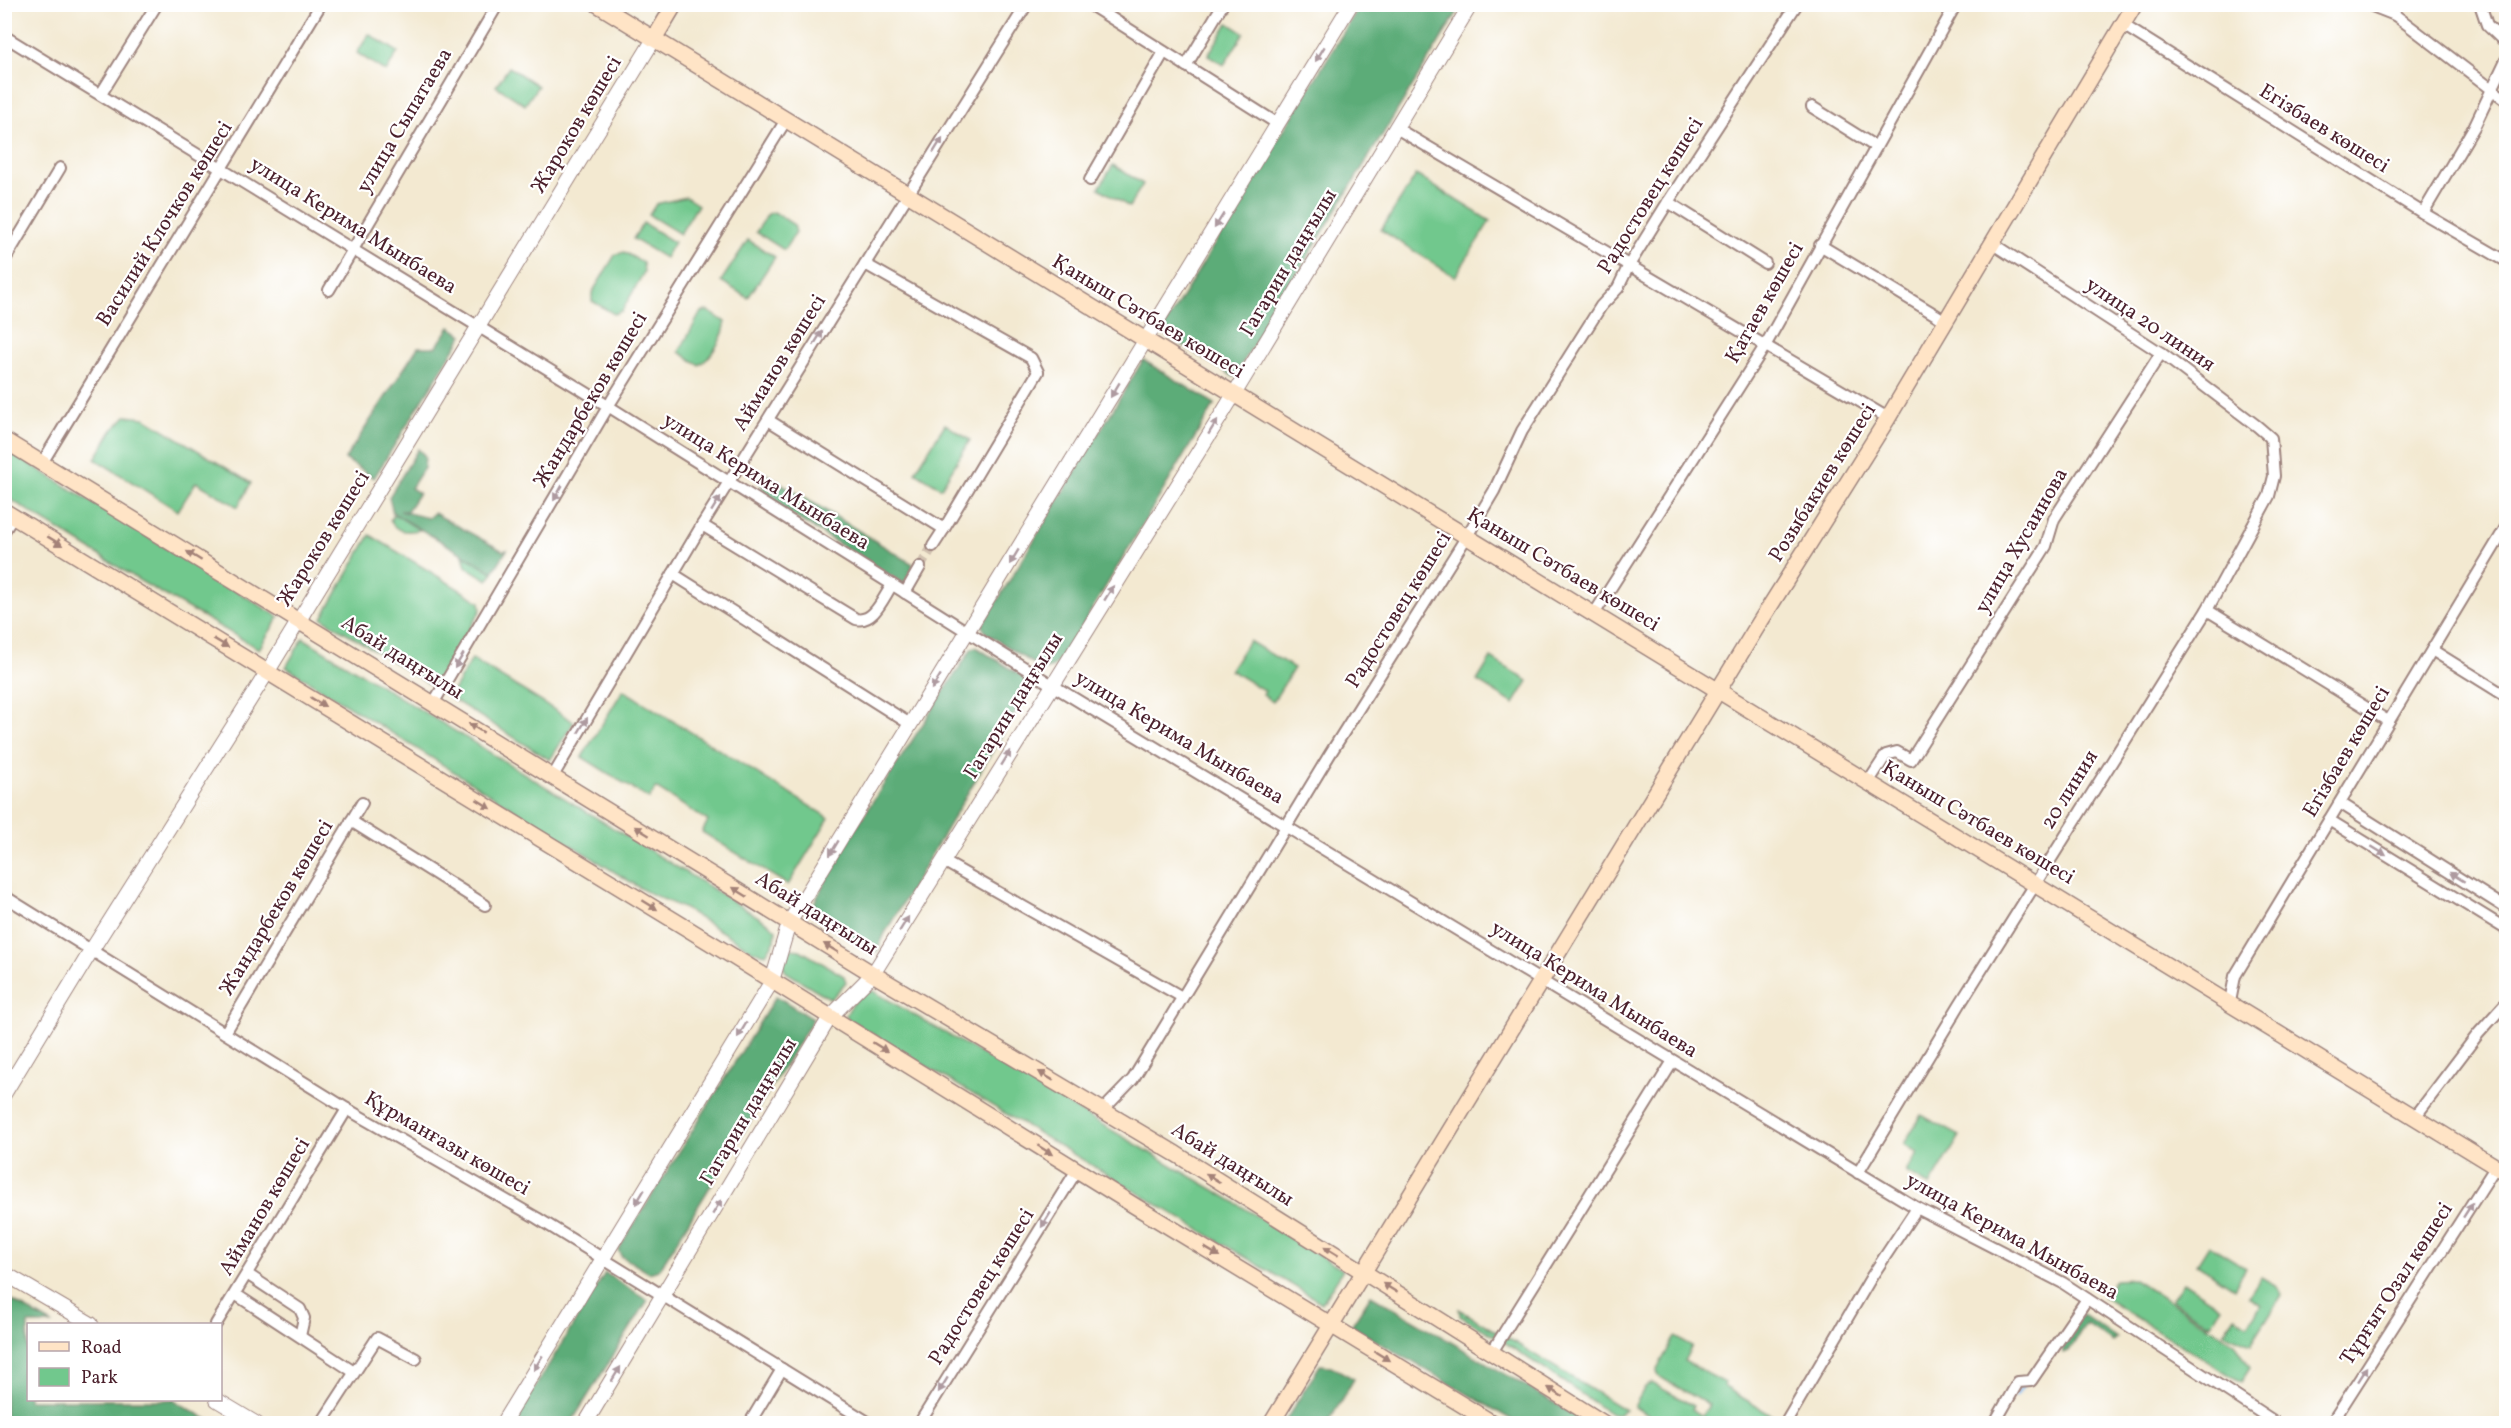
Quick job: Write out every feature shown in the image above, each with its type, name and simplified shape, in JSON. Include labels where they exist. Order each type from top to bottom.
[{"type":"main road","name":"Қаныш Сәтбаев көшесі","points":[[597,4],[2501,1170]]},
{"type":"main road","name":"Жароков көшесі","points":[[654,39],[675,4]]},
{"type":"main road","name":"Розыбакиев көшесі","points":[[1364,1271],[1888,418],[2136,4]]},
{"type":"main road","name":"Абай даңғылы","points":[[4,440],[434,702],[789,923],[1103,1110],[1364,1271],[1605,1424]]},
{"type":"main road","points":[[9,514],[1494,1424]]},
{"type":"main road","points":[[1271,1424],[1364,1271]]},
{"type":"street","points":[[101,94],[157,4]]},
{"type":"street","name":"Василий Клочков көшесі","points":[[42,463],[223,169],[321,4]]},
{"type":"street","name":"улица Сыпатаева","points":[[329,290],[498,4]]},
{"type":"street","name":"Айманов көшесі","points":[[553,776],[702,525],[1027,4]]},
{"type":"street","points":[[1089,4],[1278,124]]},
{"type":"street","points":[[1186,66],[1223,4]]},
{"type":"street","points":[[502,1424],[772,981],[789,923],[1351,4]]},
{"type":"street","name":"Гагарин даңғылы","points":[[585,1424],[830,1017],[873,974],[1234,394],[1471,4]]},
{"type":"street","name":"Радостовец көшесі","points":[[1103,1110],[1133,1079],[1287,825],[1467,536],[1494,491],[1522,431],[1601,306],[1618,288],[1668,202],[1797,4]]},
{"type":"street","name":"Қатаев көшесі","points":[[1594,614],[1765,346],[1956,4]]},
{"type":"street","points":[[2367,4],[2393,10],[2506,100]]},
{"type":"street","points":[[2480,4],[2481,13],[2487,25],[2506,43]]},
{"type":"street","name":"Егізбаев көшесі","points":[[2123,25],[2423,213],[2506,261]]},
{"type":"street","name":"улица Керима Мынбаева","points":[[4,36],[608,406],[1052,685],[1917,1208],[2062,1283],[2278,1424]]},
{"type":"street","name":"Жароков көшесі","points":[[4,1094],[91,951],[268,671],[654,39]]},
{"type":"street","points":[[1090,180],[1164,52]]},
{"type":"street","points":[[2423,213],[2492,91],[2506,60]]},
{"type":"street","points":[[1812,107],[1876,147]]},
{"type":"street","name":"Жандарбеков көшесі","points":[[434,702],[608,406],[786,120]]},
{"type":"street","points":[[1396,128],[1888,418]]},
{"type":"street","points":[[4,261],[60,168]]},
{"type":"street","points":[[1668,202],[1765,263]]},
{"type":"street","name":"улица 20 линия","points":[[1993,244],[2161,353],[2271,438],[2273,451]]},
{"type":"street","points":[[1820,245],[1946,321]]},
{"type":"street","points":[[865,264],[1031,358],[1038,372],[933,546]]},
{"type":"street","name":"улица Хусаинова","points":[[1869,781],[1886,755],[1897,752],[1911,760],[2046,546],[2054,519],[2161,353]]},
{"type":"street","points":[[768,420],[944,529]]},
{"type":"street","name":"20 линия","points":[[1858,1173],[2035,883],[2207,610],[2269,496],[2274,476],[2273,451]]},
{"type":"street","points":[[4,531],[9,514]]},
{"type":"street","points":[[702,525],[856,619],[864,621],[870,618],[892,585]]},
{"type":"street","name":"Егізбаев көшесі","points":[[2230,1002],[2235,976],[2506,527]]},
{"type":"street","points":[[905,593],[920,567]]},
{"type":"street","points":[[673,574],[910,724]]},
{"type":"street","points":[[2207,610],[2388,721]]},
{"type":"street","points":[[2432,650],[2506,696]]},
{"type":"street","name":"Жандарбеков көшесі","points":[[225,1033],[362,802]]},
{"type":"street","points":[[2340,803],[2506,908]]},
{"type":"street","points":[[2329,820],[2506,929]]},
{"type":"street","points":[[351,821],[485,905]]},
{"type":"street","points":[[943,861],[1182,997]]},
{"type":"street","name":"Құрманғазы көшесі","points":[[4,896],[347,1109],[603,1258],[871,1424]]},
{"type":"street","points":[[2415,1117],[2478,1034],[2506,1003]]},
{"type":"street","points":[[1492,1352],[1673,1061]]},
{"type":"street","name":"Айманов көшесі","points":[[217,1323],[347,1109]]},
{"type":"street","name":"Радостовец көшесі","points":[[919,1424],[1077,1170]]},
{"type":"street","name":"Тұрғыт Озал көшесі","points":[[2331,1424],[2501,1170]]},
{"type":"street","points":[[1785,1424],[1872,1276],[1917,1208]]},
{"type":"street","points":[[4,1273],[89,1323]]},
{"type":"street","points":[[247,1274],[300,1309],[304,1318],[300,1336]]},
{"type":"street","points":[[235,1294],[354,1372]]},
{"type":"street","points":[[1994,1424],[2018,1382],[2031,1381],[2087,1299]]},
{"type":"street","points":[[321,1424],[377,1338],[416,1359]]},
{"type":"street","points":[[749,1424],[782,1369]]},
{"type":"street","points":[[219,1401],[257,1424]]},
{"type":"green space","points":[[1360,5],[1462,5],[1234,377],[1161,332]]},
{"type":"green space","points":[[1228,23],[1244,33],[1224,65],[1208,55]]},
{"type":"green space","points":[[369,34],[398,52],[386,72],[357,53]]},
{"type":"green space","points":[[509,67],[538,86],[525,105],[496,86]]},
{"type":"green space","points":[[1113,165],[1143,184],[1129,207],[1099,188]]},
{"type":"green space","points":[[1416,175],[1490,221],[1455,277],[1381,230]]},
{"type":"green space","points":[[686,197],[698,205],[680,234],[649,215],[656,204]]},
{"type":"green space","points":[[774,212],[794,225],[796,232],[784,250],[756,232],[768,214]]},
{"type":"green space","points":[[643,223],[674,242],[665,258],[633,239]]},
{"type":"green space","points":[[748,240],[775,257],[748,298],[721,281]]},
{"type":"green space","points":[[624,252],[643,263],[644,272],[622,311],[614,314],[592,301],[592,293],[615,255]]},
{"type":"green space","points":[[708,311],[725,322],[725,327],[712,352],[699,365],[679,352],[701,312]]},
{"type":"green space","points":[[450,327],[463,335],[374,478],[345,459],[418,347],[436,347]]},
{"type":"green space","points":[[1143,360],[1215,404],[1064,656],[1053,667],[1043,670],[986,633],[982,626]]},
{"type":"green space","points":[[126,416],[145,418],[251,483],[238,507],[196,482],[178,511],[95,459],[112,431]]},
{"type":"green space","points":[[945,424],[970,440],[941,488],[915,472]]},
{"type":"green space","points":[[4,448],[279,617],[259,649],[142,582],[5,496]]},
{"type":"green space","points":[[418,449],[425,456],[424,468],[411,488],[419,493],[407,511],[400,511],[428,518],[434,513],[503,551],[507,550],[493,572],[393,513],[389,497]]},
{"type":"green space","points":[[766,474],[913,564],[904,584],[767,500],[761,484]]},
{"type":"green space","points":[[394,514],[420,530],[399,529],[390,520]]},
{"type":"green space","points":[[370,535],[480,602],[481,610],[434,687],[322,618]]},
{"type":"green space","points":[[463,555],[493,572],[488,580],[466,567]]},
{"type":"green space","points":[[303,638],[770,924],[776,930],[775,940],[766,954],[753,951],[685,909],[645,891],[286,667]]},
{"type":"green space","points":[[1249,641],[1294,668],[1273,702],[1263,695],[1265,691],[1230,670]]},
{"type":"green space","points":[[976,647],[1028,680],[1031,686],[885,933],[877,952],[813,915],[814,903],[851,835],[972,648]]},
{"type":"green space","points":[[1491,658],[1528,681],[1514,704],[1477,681]]},
{"type":"green space","points":[[472,659],[574,722],[550,760],[449,697]]},
{"type":"green space","points":[[623,690],[829,818],[788,885],[702,832],[708,821],[656,788],[649,799],[582,757]]},
{"type":"green space","points":[[791,949],[800,950],[844,976],[846,982],[831,999],[786,972],[782,964]]},
{"type":"green space","points":[[873,991],[1228,1198],[1343,1270],[1322,1303],[849,1020],[846,1015],[854,1003],[860,996]]},
{"type":"green space","points":[[776,996],[813,1019],[659,1270],[649,1273],[621,1256],[618,1250]]},
{"type":"green space","points":[[1921,1115],[1960,1136],[1930,1186],[1906,1172],[1918,1153],[1904,1144]]},
{"type":"green space","points":[[2209,1245],[2246,1268],[2234,1288],[2197,1264]]},
{"type":"green space","points":[[605,1273],[648,1300],[571,1423],[513,1423]]},
{"type":"green space","points":[[2261,1277],[2277,1286],[2282,1295],[2251,1344],[2224,1333],[2235,1316],[2248,1325],[2261,1305],[2248,1297]]},
{"type":"green space","points":[[2134,1279],[2235,1343],[2250,1368],[2241,1382],[2103,1297],[2115,1280]]},
{"type":"green space","points":[[2183,1282],[2221,1307],[2210,1325],[2171,1300]]},
{"type":"green space","points":[[1371,1295],[1588,1423],[1517,1423],[1351,1326]]},
{"type":"green space","points":[[4,1296],[50,1323],[27,1323],[27,1401],[176,1401],[214,1423],[5,1423]]},
{"type":"green space","points":[[1459,1309],[1500,1334],[1498,1338],[1460,1316]]},
{"type":"green space","points":[[2082,1314],[2117,1338],[2113,1342],[2086,1324],[2069,1351],[2064,1353],[2062,1345]]},
{"type":"green space","points":[[1506,1337],[1625,1410],[1618,1415],[1611,1414],[1504,1342]]},
{"type":"green space","points":[[1675,1337],[1692,1346],[1684,1361],[1725,1383],[1723,1386],[1776,1418],[1776,1423],[1662,1423],[1634,1407],[1645,1387],[1652,1383],[1694,1406],[1692,1409],[1702,1416],[1709,1405],[1658,1376],[1657,1369]]},
{"type":"green space","points":[[1320,1365],[1331,1366],[1354,1379],[1328,1423],[1284,1423]]},
{"type":"waterway","points":[[2016,1396],[2022,1387]]},
{"type":"tunnel","points":[[920,567],[933,546]]}]
